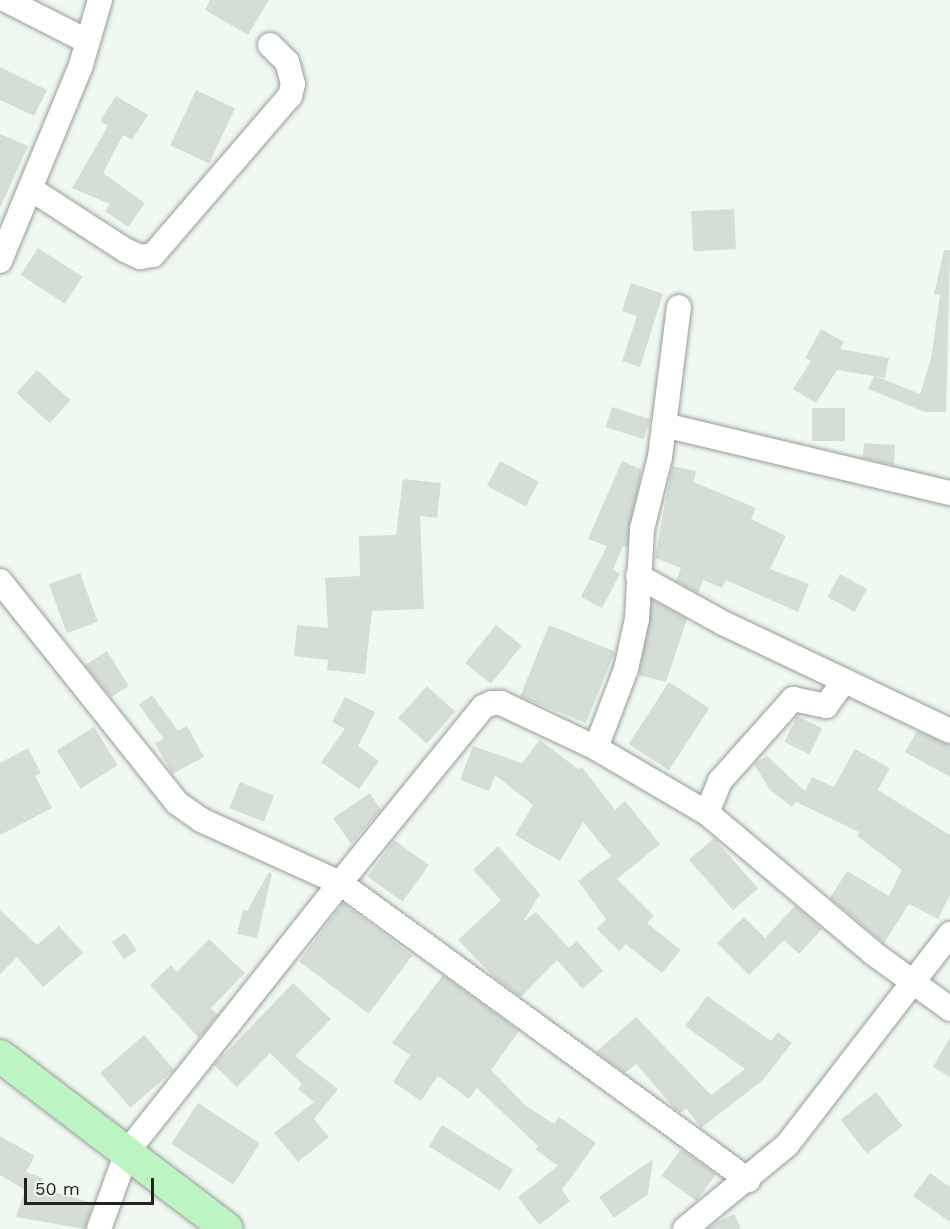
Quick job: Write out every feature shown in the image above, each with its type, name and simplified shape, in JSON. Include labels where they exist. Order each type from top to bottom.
[{"type":"main road","points":[[0,1056],[227,1229]]},
{"type":"street","points":[[6,0],[85,40]]},
{"type":"street","points":[[0,260],[81,65],[85,40],[100,0]]},
{"type":"street","points":[[31,189],[125,250],[140,257],[153,255],[290,96],[293,84],[288,62],[270,45]]},
{"type":"street","points":[[596,748],[631,650],[642,529],[664,424],[679,307]]},
{"type":"street","points":[[664,424],[950,493]]},
{"type":"street","points":[[638,576],[844,681],[950,730]]},
{"type":"street","points":[[0,581],[177,803],[201,820],[340,883],[748,1180]]},
{"type":"street","points":[[707,813],[720,781],[793,699],[826,706],[844,681]]},
{"type":"street","points":[[99,1229],[127,1152],[483,707],[501,703],[596,748],[707,813],[914,984],[950,1009]]},
{"type":"street","points":[[685,1229],[748,1180],[813,1114],[950,934]]},
{"type":"building","points":[[210,0],[269,0],[248,35],[205,10]]},
{"type":"building","points":[[0,67],[47,90],[34,116],[0,100]]},
{"type":"building","points":[[196,90],[235,108],[209,163],[170,145]]},
{"type":"building","points":[[116,96],[148,115],[132,140],[123,135],[103,173],[145,203],[128,227],[105,211],[110,204],[72,188],[108,126],[100,121]]},
{"type":"building","points":[[0,134],[28,146],[0,208]]},
{"type":"building","points":[[734,209],[736,249],[693,251],[691,211]]},
{"type":"building","points":[[38,248],[82,277],[65,304],[21,275]]},
{"type":"building","points":[[944,250],[950,250],[946,412],[925,412],[868,389],[874,376],[837,370],[816,403],[793,389],[811,361],[805,358],[821,329],[844,342],[840,349],[889,358],[885,378],[876,376],[920,394],[931,359],[940,295],[934,294]]},
{"type":"building","points":[[631,283],[663,294],[640,367],[622,361],[637,316],[622,311]]},
{"type":"building","points":[[37,370],[70,400],[50,423],[16,393]]},
{"type":"building","points":[[612,407],[650,419],[644,439],[606,427]]},
{"type":"building","points":[[812,408],[845,408],[845,441],[812,441]]},
{"type":"building","points":[[864,443],[895,445],[894,465],[863,458]]},
{"type":"building","points":[[500,461],[539,482],[526,506],[487,486]]},
{"type":"building","points":[[622,461],[642,470],[627,547],[623,546],[613,570],[620,574],[602,608],[581,597],[607,546],[588,539]]},
{"type":"building","points":[[672,466],[696,471],[694,482],[756,508],[751,519],[786,536],[770,569],[809,584],[798,612],[726,580],[722,588],[703,580],[698,593],[676,581],[681,568],[655,558]]},
{"type":"building","points":[[403,479],[441,483],[437,518],[420,516],[424,609],[372,611],[365,674],[327,670],[328,660],[294,656],[297,625],[328,628],[325,578],[360,576],[359,536],[396,535]]},
{"type":"building","points":[[80,573],[98,622],[67,633],[49,584]]},
{"type":"building","points":[[840,574],[867,589],[855,612],[827,597]]},
{"type":"building","points":[[652,600],[687,619],[666,682],[639,675]]},
{"type":"building","points":[[496,625],[522,646],[491,684],[465,663]]},
{"type":"building","points":[[549,625],[615,652],[586,723],[520,696]]},
{"type":"building","points":[[107,651],[129,686],[111,697],[85,665]]},
{"type":"building","points":[[669,682],[709,708],[669,770],[629,744]]},
{"type":"building","points":[[427,686],[455,711],[426,743],[398,718]]},
{"type":"building","points":[[152,695],[178,731],[187,726],[204,757],[172,774],[155,743],[164,739],[139,705]]},
{"type":"building","points":[[345,697],[375,712],[358,746],[379,761],[359,789],[321,762],[345,729],[332,722]]},
{"type":"building","points":[[797,716],[822,728],[809,754],[784,742]]},
{"type":"building","points":[[94,727],[118,765],[81,788],[57,750]]},
{"type":"building","points":[[917,731],[950,745],[950,777],[905,752]]},
{"type":"building","points":[[540,740],[578,769],[582,767],[615,810],[625,801],[660,844],[617,879],[654,916],[647,923],[681,950],[662,973],[626,944],[619,951],[597,929],[606,919],[578,881],[611,856],[583,822],[560,861],[515,835],[533,805],[495,775],[489,791],[460,780],[473,746],[522,763]]},
{"type":"building","points":[[28,748],[41,773],[35,776],[52,808],[0,835],[0,763]]},
{"type":"building","points":[[855,749],[890,768],[878,790],[950,835],[950,895],[938,919],[909,904],[884,943],[830,898],[847,871],[889,896],[902,870],[857,836],[859,832],[796,802],[792,807],[770,790],[754,764],[767,756],[805,791],[812,777],[834,787]]},
{"type":"building","points":[[240,782],[274,796],[264,822],[230,808]]},
{"type":"building","points":[[370,793],[381,810],[351,844],[333,818]]},
{"type":"building","points":[[714,838],[758,889],[733,910],[689,860]]},
{"type":"building","points":[[394,840],[429,865],[402,902],[368,876]]},
{"type":"building","points":[[498,846],[540,894],[523,922],[536,912],[569,948],[577,941],[603,971],[582,989],[557,960],[521,997],[494,977],[458,940],[501,900],[473,870]]},
{"type":"building","points":[[269,872],[272,874],[257,938],[237,934],[243,910],[247,911]]},
{"type":"building","points":[[343,903],[412,955],[369,1014],[299,961]]},
{"type":"building","points":[[795,906],[822,929],[799,954],[784,940],[749,975],[717,943],[744,917],[765,938]]},
{"type":"building","points":[[0,910],[37,945],[59,926],[83,953],[43,987],[17,957],[0,974]]},
{"type":"building","points":[[125,933],[137,950],[124,959],[112,942]]},
{"type":"building","points":[[209,939],[245,973],[211,1008],[218,1015],[199,1038],[150,985],[171,965],[177,972]]},
{"type":"building","points":[[443,975],[519,1031],[491,1070],[526,1106],[554,1124],[559,1117],[596,1143],[562,1190],[570,1201],[539,1225],[518,1197],[558,1166],[535,1149],[538,1146],[477,1088],[469,1099],[438,1076],[421,1101],[393,1082],[410,1055],[392,1043]]},
{"type":"building","points":[[293,983],[331,1019],[295,1056],[338,1089],[314,1119],[329,1137],[298,1162],[274,1133],[314,1102],[298,1089],[302,1084],[270,1053],[237,1087],[214,1065]]},
{"type":"building","points":[[707,996],[771,1041],[778,1032],[792,1043],[763,1080],[701,1128],[686,1108],[680,1113],[675,1109],[636,1064],[625,1073],[596,1052],[636,1017],[711,1095],[745,1069],[685,1026]]},
{"type":"building","points":[[144,1035],[174,1070],[130,1108],[100,1073]]},
{"type":"building","points":[[950,1037],[950,1077],[933,1067]]},
{"type":"building","points":[[876,1092],[902,1126],[867,1154],[841,1120]]},
{"type":"building","points":[[198,1103],[260,1143],[233,1184],[171,1144]]},
{"type":"building","points":[[442,1125],[513,1170],[500,1191],[429,1146]]},
{"type":"building","points":[[0,1136],[35,1156],[26,1172],[43,1178],[40,1188],[93,1203],[85,1229],[16,1217],[25,1190],[0,1175]]},
{"type":"building","points":[[681,1149],[716,1174],[696,1201],[662,1176]]},
{"type":"building","points":[[653,1159],[648,1194],[614,1218],[599,1197]]},
{"type":"building","points":[[930,1173],[950,1187],[950,1222],[913,1196]]},
{"type":"building","points":[[734,1214],[741,1229],[707,1229],[715,1223]]}]
